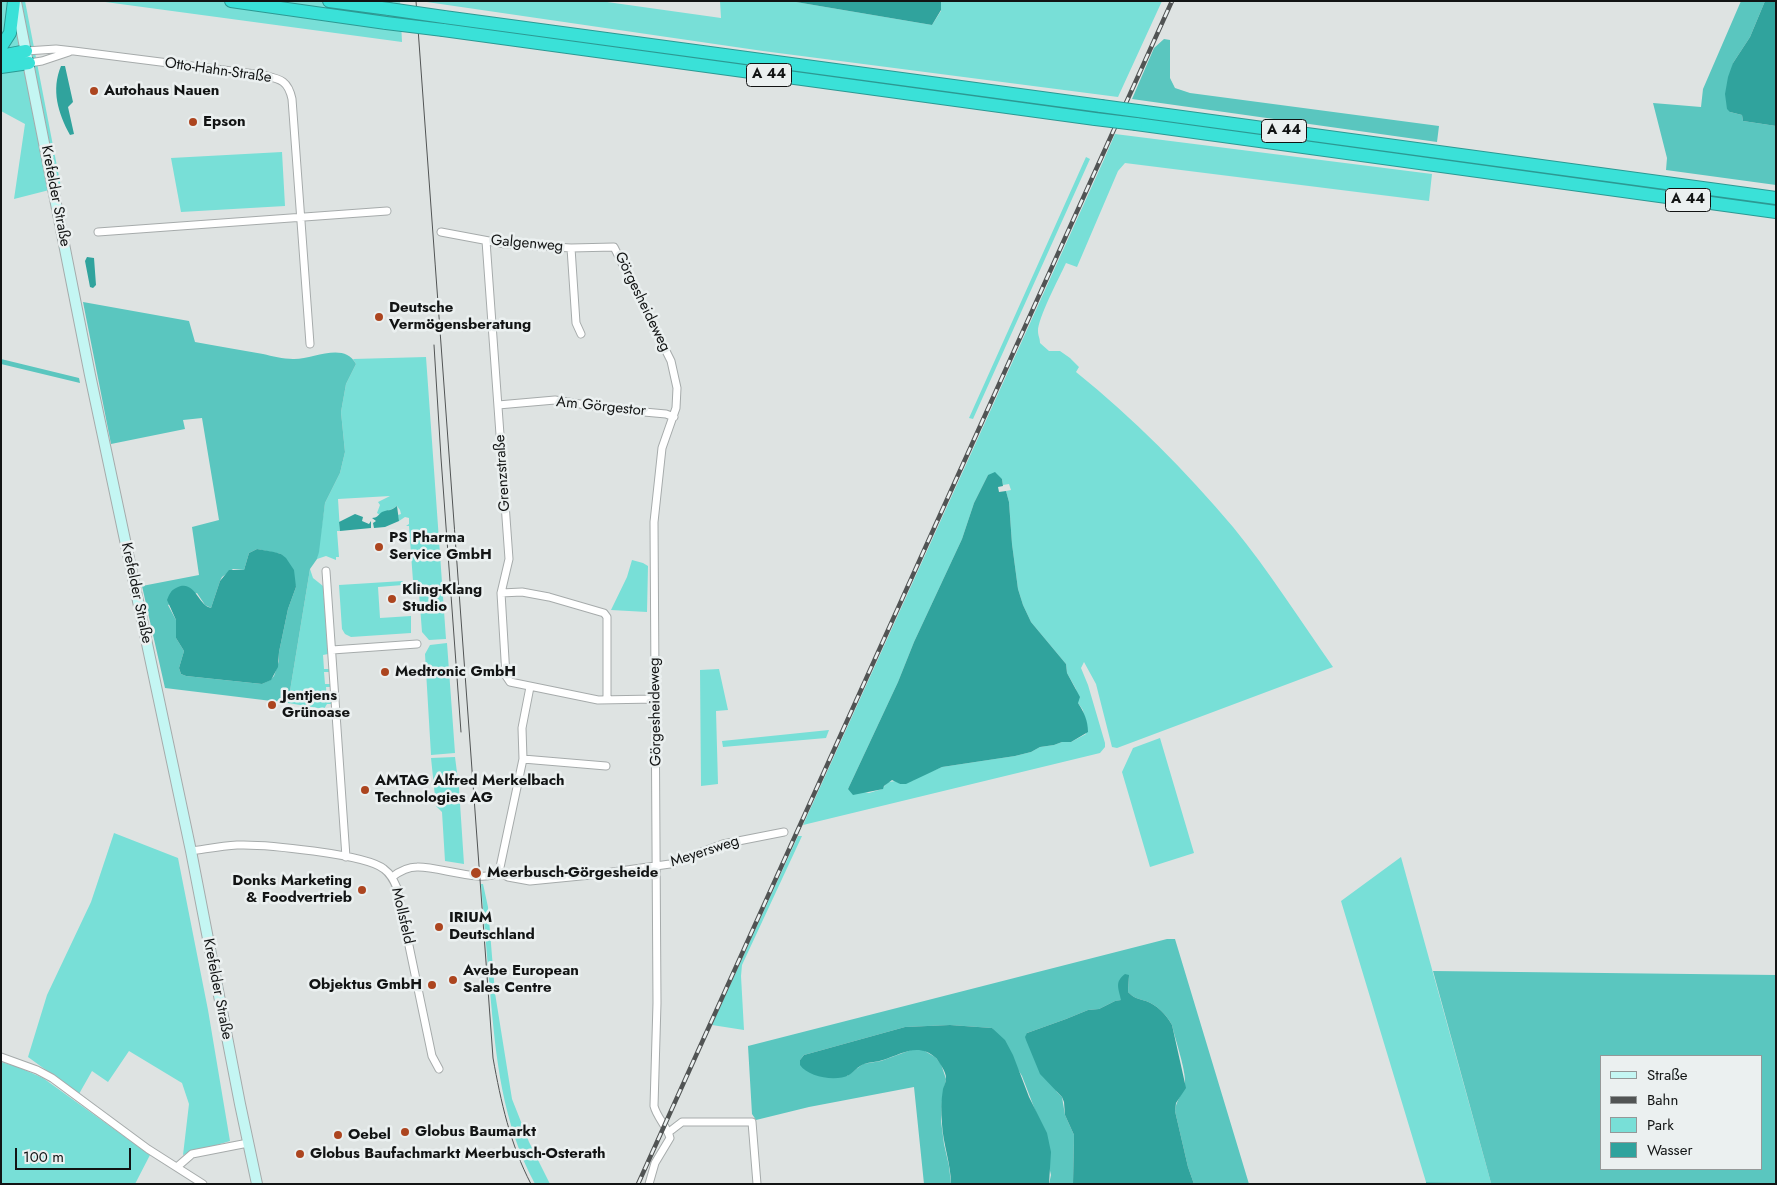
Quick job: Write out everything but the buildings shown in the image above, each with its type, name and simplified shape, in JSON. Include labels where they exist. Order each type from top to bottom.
[{"type":"highway","points":[[1,47],[10,33],[15,1]]},
{"type":"highway","name":"A 44","points":[[231,1],[1776,212]]},
{"type":"highway","name":"A 44","points":[[329,1],[1776,198]]},
{"type":"highway","points":[[356,1],[384,9]]},
{"type":"highway","points":[[1,56],[28,57]]},
{"type":"highway","points":[[1,67],[28,57]]},
{"type":"main road","name":"Krefelder Straße","points":[[15,1],[28,57],[90,374],[191,851],[257,1184]]},
{"type":"street","name":"Otto-Hahn-Straße","points":[[28,57],[56,49],[263,75],[285,83],[290,89],[292,99],[310,344]]},
{"type":"street","name":"Otto-Hahn-Straße","points":[[28,57],[42,61],[74,51]]},
{"type":"street","points":[[98,232],[387,211]]},
{"type":"street","name":"Galgenweg","points":[[441,232],[505,244],[571,248],[614,247]]},
{"type":"street","name":"Grenzstraße","points":[[486,241],[509,559],[501,593],[506,676],[510,682],[598,700],[656,699]]},
{"type":"street","name":"Görgesheideweg","points":[[614,247],[671,361],[677,388],[676,408],[662,448],[654,522],[657,866],[657,1003],[654,1106],[660,1120],[669,1132]]},
{"type":"street","points":[[571,248],[576,323],[581,334]]},
{"type":"street","name":"Am Görgestor","points":[[498,405],[555,400],[674,416]]},
{"type":"street","points":[[326,571],[346,857]]},
{"type":"street","points":[[501,593],[522,592],[549,597],[604,613],[607,617],[607,700]]},
{"type":"street","points":[[332,650],[417,644]]},
{"type":"street","points":[[500,872],[524,759],[522,728],[530,687]]},
{"type":"street","points":[[524,759],[606,766]]},
{"type":"street","name":"Meyersweg","points":[[392,876],[417,866],[483,876],[495,875],[500,872],[508,877],[530,881],[576,877],[670,864],[723,844],[784,832]]},
{"type":"street","name":"Mollsfeld","points":[[191,851],[236,845],[256,845],[346,857],[373,863],[384,868],[392,876],[397,888],[432,1056],[439,1069]]},
{"type":"street","points":[[1,1057],[37,1070],[52,1078],[140,1144],[203,1184]]},
{"type":"street","points":[[649,1184],[656,1163],[669,1143],[669,1132],[682,1122],[752,1122],[757,1184]]},
{"type":"street","points":[[177,1167],[192,1154],[248,1143]]},
{"type":"green space","points":[[1,1],[25,1],[61,187],[14,199],[25,124],[1,111]]},
{"type":"green space","points":[[98,1],[400,1],[402,42]]},
{"type":"green space","points":[[420,1],[600,1],[721,18],[720,1],[790,1],[932,25],[941,11],[941,1],[1162,1],[1118,97],[763,51]]},
{"type":"green space","points":[[1115,134],[1432,174],[1429,201],[1125,163],[1118,171],[1077,267],[1066,263],[1039,325],[1040,343],[1049,351],[1060,351],[1070,358],[1079,367],[1076,372],[1138,426],[1178,465],[1215,506],[1259,561],[1333,667],[1117,748],[1112,747],[1096,684],[1084,662],[1081,668],[1105,743],[1105,747],[1100,753],[803,825]],"holes":[[[988,475],[1002,479],[1003,485],[1009,484],[1011,490],[1006,491],[1009,502],[1018,589],[1023,605],[1031,622],[1066,664],[1067,673],[1076,689],[1078,703],[1083,710],[1086,734],[1071,742],[1040,747],[1031,752],[1015,756],[942,767],[914,780],[900,784],[896,781],[888,782],[882,789],[869,793],[848,789],[962,539],[974,503]]]},
{"type":"green space","points":[[282,152],[285,206],[181,212],[171,158]]},
{"type":"green space","points":[[1086,157],[1090,159],[973,419],[969,418]]},
{"type":"green space","points":[[426,357],[446,639],[429,640],[422,632],[418,580],[413,581],[409,526],[406,526],[409,524],[409,518],[405,517],[399,521],[398,515],[401,514],[397,506],[380,515],[377,513],[380,505],[378,502],[390,496],[338,499],[340,531],[337,531],[339,557],[336,557],[336,560],[326,556],[317,559],[325,503],[340,473],[345,452],[341,412],[346,384],[356,364],[353,359]]},
{"type":"green space","points":[[632,560],[648,566],[647,612],[611,610],[627,577]]},
{"type":"green space","points":[[310,569],[313,578],[323,586],[328,654],[323,655],[324,669],[329,669],[329,672],[324,672],[325,684],[330,684],[330,687],[326,687],[327,702],[331,702],[324,709],[288,703]]},
{"type":"green space","points":[[403,581],[403,585],[378,587],[380,618],[411,616],[411,633],[351,637],[345,634],[342,629],[339,585]]},
{"type":"green space","points":[[447,643],[455,753],[431,755],[425,654],[430,645]]},
{"type":"green space","points":[[719,669],[728,710],[716,711],[718,784],[701,786],[700,670]]},
{"type":"green space","points":[[829,730],[826,738],[723,747],[722,741]]},
{"type":"green space","points":[[1160,738],[1194,853],[1150,867],[1122,772],[1133,748]]},
{"type":"green space","points":[[455,757],[464,864],[445,861],[442,812],[436,806],[431,758]]},
{"type":"green space","points":[[114,833],[178,858],[208,1010],[230,1141],[183,1155],[189,1104],[182,1083],[129,1051],[108,1082],[92,1071],[79,1094],[28,1057],[47,995],[91,902]]},
{"type":"green space","points":[[798,836],[802,836],[742,965],[744,1030],[712,1025]]},
{"type":"green space","points":[[1401,857],[1491,1183],[1426,1182],[1341,901]]},
{"type":"green space","points":[[481,884],[483,884],[488,907],[495,993],[512,1099],[529,1142],[550,1184],[535,1184],[515,1137],[502,1090],[495,1041]]},
{"type":"green space","points":[[1,1062],[43,1078],[150,1155],[135,1184],[1,1184]]},
{"type":"shaded area","points":[[1741,1],[1765,1],[1750,37],[1733,63],[1730,112],[1742,115],[1743,121],[1776,126],[1776,185],[1666,170],[1667,158],[1653,103],[1701,107],[1703,89]]},
{"type":"shaded area","points":[[1164,39],[1170,40],[1170,78],[1175,88],[1190,93],[1439,126],[1437,142],[1132,99],[1154,48]]},
{"type":"shaded area","points":[[83,302],[189,321],[195,342],[289,359],[301,359],[327,353],[344,354],[351,357],[356,364],[346,384],[341,412],[345,452],[340,473],[325,503],[319,552],[317,559],[310,569],[288,703],[165,688],[142,586],[199,575],[192,527],[219,520],[202,418],[183,420],[185,429],[111,444]],"holes":[[[257,549],[281,554],[296,587],[288,609],[279,652],[279,661],[274,676],[262,684],[181,674],[179,668],[184,651],[176,638],[176,620],[168,605],[197,593],[205,605],[211,608],[222,577],[233,569],[244,570],[249,553]]]},
{"type":"shaded area","points":[[1,359],[79,378],[80,383],[1,364]]},
{"type":"shaded area","points":[[1167,939],[1175,939],[1249,1184],[1194,1184],[1188,1167],[1175,1111],[1184,1087],[1185,1077],[1172,1025],[1157,1007],[1134,997],[1128,992],[1129,975],[1122,1000],[1115,1001],[1099,1009],[1088,1010],[1027,1033],[1057,1092],[1062,1097],[1065,1115],[1074,1135],[1073,1184],[1049,1184],[1051,1175],[1037,1115],[1022,1076],[992,1028],[950,1025],[905,1027],[804,1055],[800,1060],[847,1076],[863,1064],[881,1061],[917,1048],[935,1057],[941,1064],[946,1079],[941,1121],[951,1184],[924,1184],[914,1087],[809,1107],[756,1120],[752,1114],[748,1046]]},
{"type":"shaded area","points":[[1433,971],[1776,975],[1776,1184],[1426,1184],[1426,1182],[1491,1183]]},
{"type":"water","points":[[790,1],[941,1],[941,10],[932,25]]},
{"type":"water","points":[[1765,1],[1776,1],[1776,126],[1743,121],[1742,115],[1730,112],[1727,109],[1725,94],[1733,63],[1750,37]]},
{"type":"water","points":[[61,66],[65,66],[73,102],[68,107],[74,134],[70,135],[57,101],[56,84]]},
{"type":"water","points":[[87,257],[94,258],[96,285],[93,288],[90,287],[85,261]]},
{"type":"water","points":[[995,472],[1002,479],[1003,486],[998,487],[999,492],[1006,491],[1009,502],[1018,589],[1023,605],[1031,622],[1066,664],[1067,673],[1080,697],[1078,703],[1085,717],[1088,732],[1071,742],[1040,747],[1031,752],[1015,756],[942,767],[906,784],[900,784],[892,780],[883,789],[853,795],[848,789],[962,539],[974,503],[988,475]]},
{"type":"water","points":[[397,506],[399,521],[385,527],[374,528],[373,523],[376,521],[372,518]]},
{"type":"water","points":[[355,514],[363,517],[362,521],[369,524],[371,521],[371,528],[340,531],[339,522]]},
{"type":"water","points":[[257,549],[281,554],[286,558],[294,570],[296,587],[288,609],[279,652],[278,667],[271,680],[262,684],[181,674],[179,668],[184,651],[176,638],[176,620],[167,600],[170,593],[182,586],[188,587],[192,589],[203,603],[211,608],[220,581],[229,570],[244,570],[249,553]]},
{"type":"water","points":[[1125,974],[1129,975],[1128,992],[1134,997],[1157,1007],[1172,1025],[1186,1088],[1176,1103],[1175,1111],[1188,1167],[1194,1184],[1073,1184],[1074,1135],[1065,1115],[1064,1102],[1062,1097],[1040,1074],[1025,1037],[1027,1033],[1121,1000],[1118,983]]},
{"type":"water","points":[[950,1025],[992,1028],[1005,1040],[1013,1055],[1029,1097],[1047,1133],[1051,1152],[1049,1184],[951,1184],[941,1115],[946,1076],[938,1060],[929,1053],[916,1050],[910,1051],[881,1061],[864,1064],[849,1075],[837,1078],[809,1073],[800,1065],[800,1060],[804,1055],[905,1027]]},
{"type":"tram line","points":[[416,1],[493,1058],[507,1123],[517,1154],[531,1184]]},
{"type":"tram line","points":[[434,345],[461,732]]},
{"type":"railway","points":[[638,1184],[1172,1]]},
{"type":"place","name":"Autohaus Nauen","points":[[94,91]]},
{"type":"place","name":"Epson","points":[[193,122]]},
{"type":"place","name":"Deutsche Vermögensberatung","points":[[379,317]]},
{"type":"place","name":"PS Pharma Service GmbH","points":[[379,547]]},
{"type":"place","name":"Kling-Klang Studio","points":[[392,599]]},
{"type":"place","name":"Medtronic GmbH","points":[[385,672]]},
{"type":"place","name":"Jentjens Grünoase","points":[[272,705]]},
{"type":"place","name":"AMTAG Alfred Merkelbach Technologies AG","points":[[365,790]]},
{"type":"place","name":"Meerbusch-Görgesheide","points":[[476,873]]},
{"type":"place","name":"Donks Marketing & Foodvertrieb","points":[[362,890]]},
{"type":"place","name":"IRIUM Deutschland","points":[[439,927]]},
{"type":"place","name":"Avebe European Sales Centre","points":[[453,980]]},
{"type":"place","name":"Objektus GmbH","points":[[432,985]]},
{"type":"place","name":"Globus Baumarkt","points":[[405,1132]]},
{"type":"place","name":"Oebel","points":[[338,1135]]},
{"type":"place","name":"Globus Baufachmarkt Meerbusch-Osterath","points":[[300,1154]]}]
